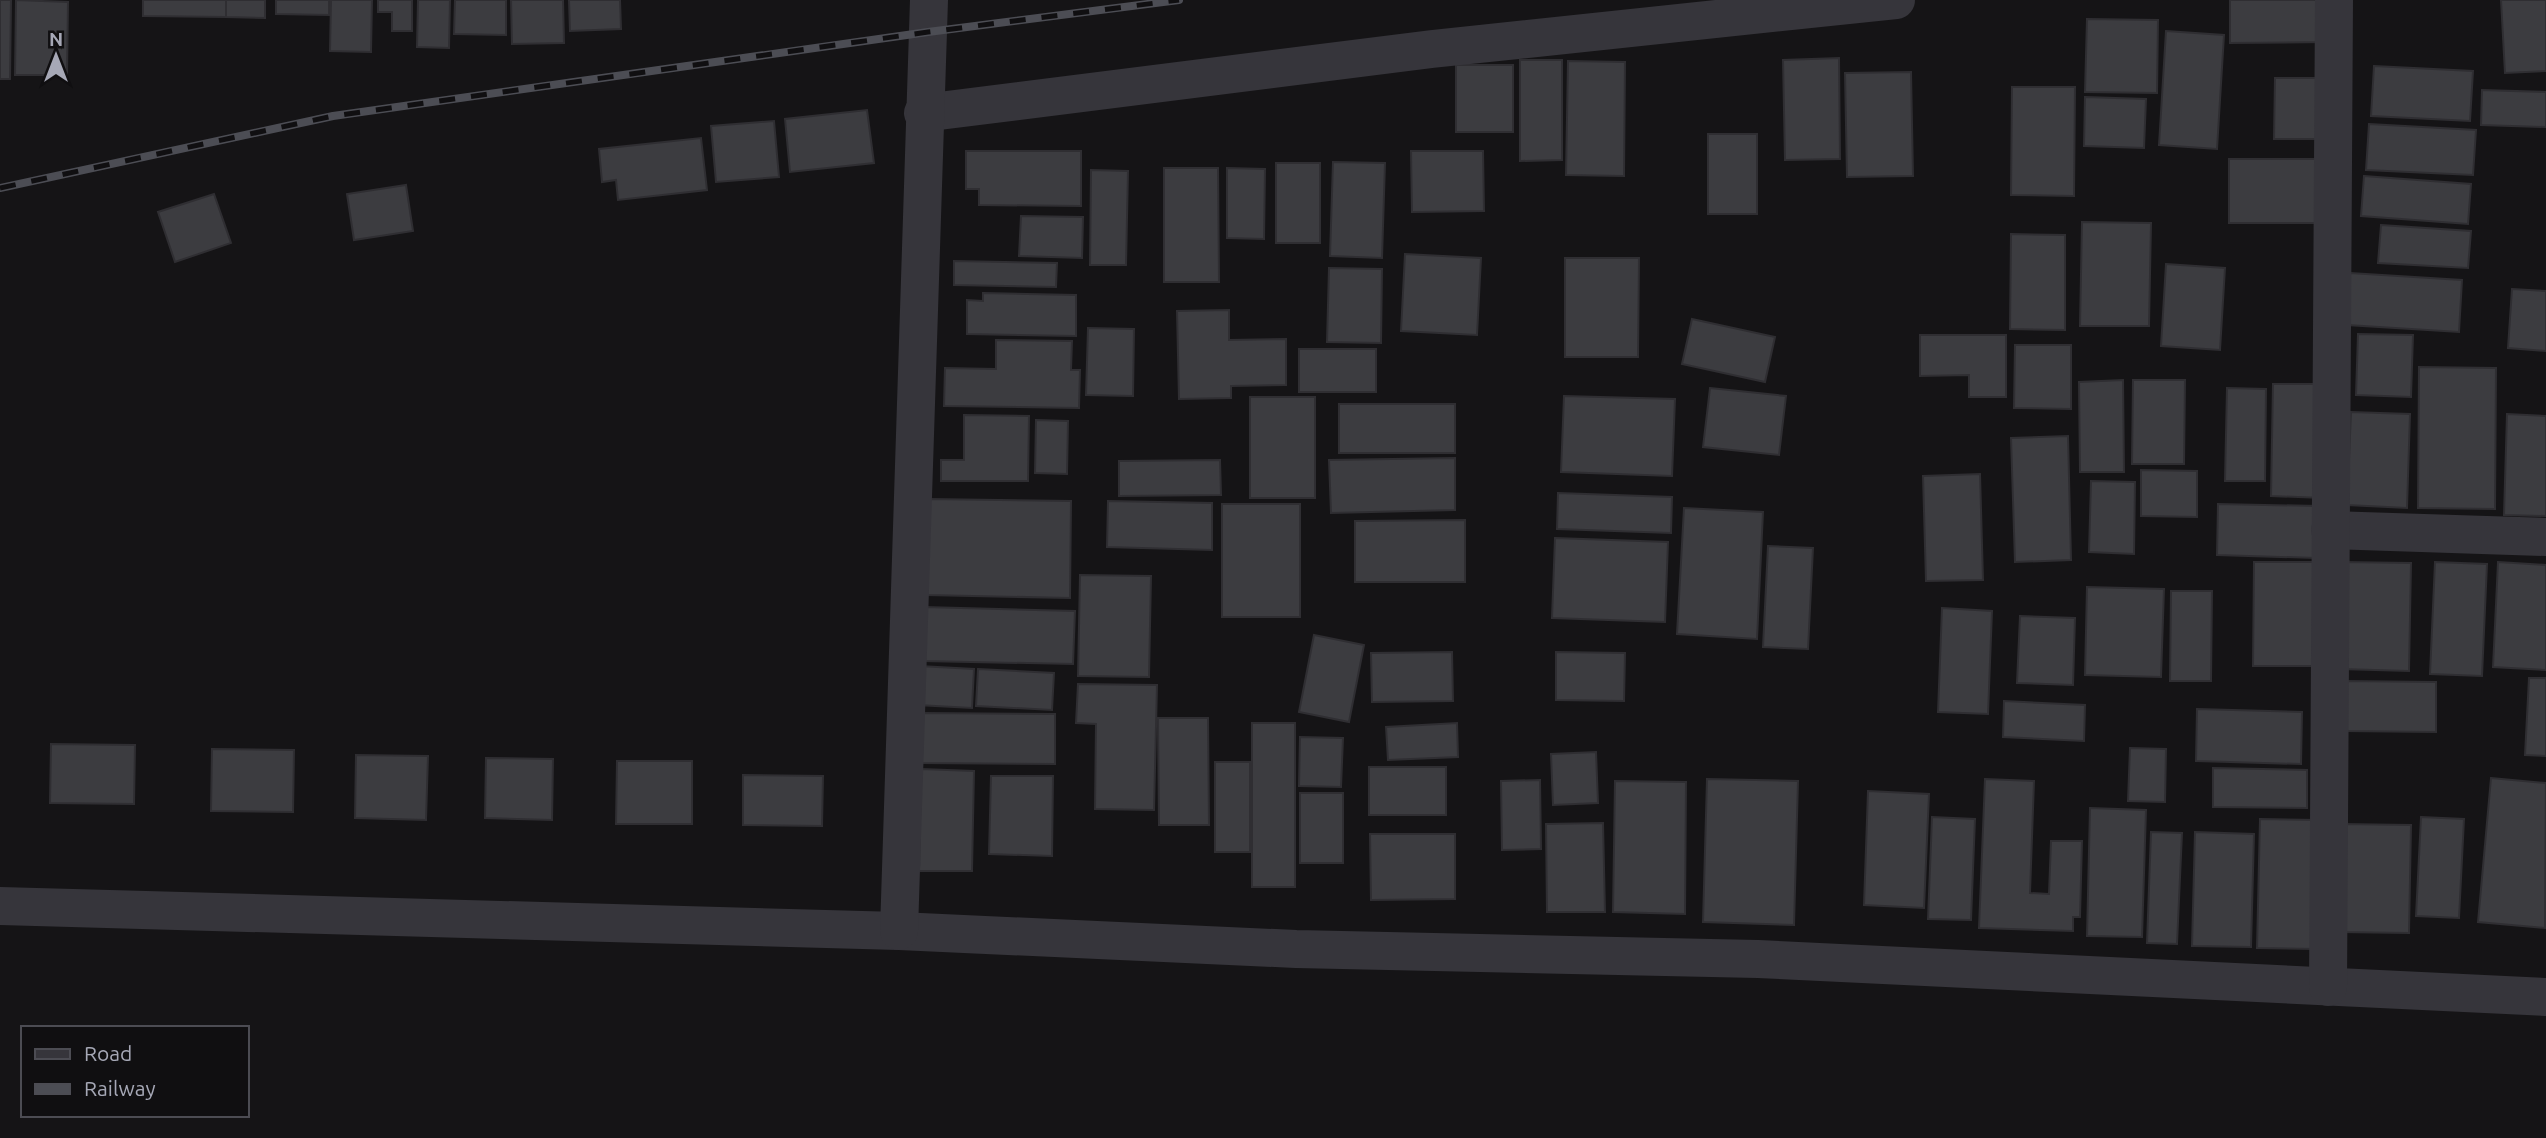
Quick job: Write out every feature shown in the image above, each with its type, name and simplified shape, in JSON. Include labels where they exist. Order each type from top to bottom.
[{"type":"street","points":[[899,931],[923,113],[929,0]]},
{"type":"street","points":[[923,113],[1433,49],[1896,0]]},
{"type":"street","points":[[2328,986],[2334,0]]},
{"type":"street","points":[[2330,530],[2546,537]]},
{"type":"street","points":[[0,906],[899,931],[1296,949],[1772,960],[2546,997]]},
{"type":"building","points":[[0,0],[11,0],[10,79],[0,79]]},
{"type":"building","points":[[16,0],[68,2],[67,75],[15,75]]},
{"type":"building","points":[[143,0],[226,0],[226,17],[143,16]]},
{"type":"building","points":[[226,0],[265,0],[265,18],[226,17]]},
{"type":"building","points":[[276,0],[329,0],[329,15],[276,14]]},
{"type":"building","points":[[331,0],[372,0],[371,52],[330,51]]},
{"type":"building","points":[[378,0],[412,0],[412,31],[392,31],[392,12],[378,12]]},
{"type":"building","points":[[418,0],[450,0],[449,48],[417,47]]},
{"type":"building","points":[[455,0],[506,0],[506,35],[454,34]]},
{"type":"building","points":[[511,0],[563,0],[564,43],[512,44]]},
{"type":"building","points":[[569,0],[620,0],[621,29],[570,31]]},
{"type":"building","points":[[2230,0],[2326,0],[2326,42],[2230,43]]},
{"type":"building","points":[[2501,0],[2546,0],[2546,71],[2505,73]]},
{"type":"building","points":[[2087,19],[2158,20],[2157,93],[2085,92]]},
{"type":"building","points":[[2166,31],[2224,35],[2217,149],[2159,145]]},
{"type":"building","points":[[1839,58],[1840,159],[1785,160],[1783,60]]},
{"type":"building","points":[[1520,60],[1562,60],[1562,160],[1520,161]]},
{"type":"building","points":[[1568,61],[1625,62],[1624,176],[1566,175]]},
{"type":"building","points":[[1456,65],[1513,65],[1513,132],[1456,132]]},
{"type":"building","points":[[2374,66],[2473,71],[2470,121],[2371,116]]},
{"type":"building","points":[[1911,72],[1913,176],[1847,177],[1845,73]]},
{"type":"building","points":[[2275,78],[2323,78],[2321,139],[2274,139]]},
{"type":"building","points":[[2012,87],[2075,87],[2074,196],[2011,195]]},
{"type":"building","points":[[2482,90],[2546,92],[2546,127],[2481,125]]},
{"type":"building","points":[[2085,97],[2146,99],[2144,148],[2084,146]]},
{"type":"building","points":[[867,110],[874,163],[790,172],[785,119]]},
{"type":"building","points":[[774,121],[779,177],[716,182],[711,126]]},
{"type":"building","points":[[2369,124],[2476,130],[2473,175],[2366,170]]},
{"type":"building","points":[[1708,134],[1757,134],[1757,214],[1708,214]]},
{"type":"building","points":[[701,138],[707,190],[618,200],[616,180],[602,182],[599,149]]},
{"type":"building","points":[[966,151],[1081,151],[1081,206],[979,205],[979,189],[966,189]]},
{"type":"building","points":[[1411,151],[1483,151],[1484,211],[1412,212]]},
{"type":"building","points":[[2229,159],[2316,159],[2316,223],[2229,223]]},
{"type":"building","points":[[1333,162],[1385,163],[1382,258],[1330,256]]},
{"type":"building","points":[[1276,163],[1320,163],[1320,243],[1276,243]]},
{"type":"building","points":[[1164,168],[1218,168],[1219,282],[1164,282]]},
{"type":"building","points":[[1227,168],[1265,169],[1264,239],[1227,238]]},
{"type":"building","points":[[1091,170],[1128,171],[1126,265],[1090,265]]},
{"type":"building","points":[[2364,176],[2471,184],[2468,224],[2361,216]]},
{"type":"building","points":[[406,185],[413,231],[354,240],[347,194]]},
{"type":"building","points":[[214,194],[231,243],[175,262],[158,212]]},
{"type":"building","points":[[1021,216],[1083,217],[1082,258],[1019,256]]},
{"type":"building","points":[[2082,222],[2151,223],[2149,326],[2080,326]]},
{"type":"building","points":[[2381,225],[2471,231],[2468,268],[2378,263]]},
{"type":"building","points":[[2011,234],[2065,235],[2065,330],[2010,329]]},
{"type":"building","points":[[1405,254],[1481,258],[1477,335],[1401,331]]},
{"type":"building","points":[[1565,258],[1639,258],[1638,357],[1565,357]]},
{"type":"building","points":[[954,261],[1057,263],[1056,287],[954,285]]},
{"type":"building","points":[[2166,264],[2225,268],[2220,350],[2161,346]]},
{"type":"building","points":[[1329,268],[1382,269],[1381,343],[1327,342]]},
{"type":"building","points":[[2350,273],[2462,280],[2459,332],[2347,325]]},
{"type":"building","points":[[2512,289],[2546,291],[2546,351],[2508,348]]},
{"type":"building","points":[[983,293],[1076,295],[1076,336],[967,334],[967,300],[983,301]]},
{"type":"building","points":[[1229,310],[1229,340],[1286,339],[1286,385],[1231,386],[1231,398],[1179,399],[1177,311]]},
{"type":"building","points":[[1692,319],[1775,337],[1765,382],[1682,364]]},
{"type":"building","points":[[1088,328],[1134,329],[1133,396],[1086,395]]},
{"type":"building","points":[[2358,334],[2413,335],[2411,397],[2356,395]]},
{"type":"building","points":[[1920,335],[2006,335],[2006,397],[1969,397],[1969,375],[1920,376]]},
{"type":"building","points":[[996,340],[1072,341],[1071,370],[1080,370],[1079,408],[944,406],[945,368],[996,369]]},
{"type":"building","points":[[2015,345],[2071,345],[2071,409],[2014,408]]},
{"type":"building","points":[[1299,349],[1376,349],[1376,392],[1299,392]]},
{"type":"building","points":[[2419,367],[2496,368],[2495,509],[2418,508]]},
{"type":"building","points":[[2123,380],[2124,472],[2080,472],[2079,382]]},
{"type":"building","points":[[2133,380],[2185,380],[2184,464],[2132,464]]},
{"type":"building","points":[[2273,384],[2324,384],[2322,498],[2271,496]]},
{"type":"building","points":[[1710,388],[1786,396],[1779,455],[1703,447]]},
{"type":"building","points":[[2227,388],[2266,389],[2265,481],[2225,481]]},
{"type":"building","points":[[1564,396],[1675,399],[1672,476],[1561,472]]},
{"type":"building","points":[[1250,397],[1315,397],[1315,498],[1250,498]]},
{"type":"building","points":[[1339,404],[1455,404],[1455,453],[1339,453]]},
{"type":"building","points":[[2351,412],[2410,414],[2407,508],[2347,505]]},
{"type":"building","points":[[2507,414],[2546,416],[2546,516],[2504,515]]},
{"type":"building","points":[[964,415],[1029,416],[1028,481],[941,481],[941,460],[964,460]]},
{"type":"building","points":[[1036,420],[1068,421],[1067,474],[1035,473]]},
{"type":"building","points":[[2068,436],[2071,560],[2015,562],[2011,438]]},
{"type":"building","points":[[1455,458],[1455,510],[1331,513],[1329,460]]},
{"type":"building","points":[[1220,460],[1221,495],[1119,496],[1119,461]]},
{"type":"building","points":[[2141,470],[2197,471],[2197,517],[2141,516]]},
{"type":"building","points":[[1980,474],[1983,580],[1926,581],[1923,476]]},
{"type":"building","points":[[2091,481],[2135,482],[2134,554],[2089,552]]},
{"type":"building","points":[[1558,493],[1672,497],[1671,533],[1557,529]]},
{"type":"building","points":[[928,499],[1071,501],[1070,598],[926,595]]},
{"type":"building","points":[[1108,501],[1212,503],[1212,550],[1107,547]]},
{"type":"building","points":[[1222,504],[1300,504],[1300,617],[1222,617]]},
{"type":"building","points":[[2218,504],[2318,506],[2316,558],[2217,555]]},
{"type":"building","points":[[1684,508],[1763,512],[1757,639],[1677,634]]},
{"type":"building","points":[[1465,520],[1465,582],[1355,582],[1355,521]]},
{"type":"building","points":[[1555,538],[1668,542],[1665,622],[1552,618]]},
{"type":"building","points":[[1768,546],[1813,548],[1808,649],[1763,647]]},
{"type":"building","points":[[2254,562],[2314,562],[2313,666],[2253,666]]},
{"type":"building","points":[[2342,562],[2411,563],[2409,671],[2340,669]]},
{"type":"building","points":[[2435,562],[2487,564],[2482,676],[2430,674]]},
{"type":"building","points":[[2498,562],[2546,565],[2546,670],[2493,667]]},
{"type":"building","points":[[1080,575],[1151,576],[1149,677],[1078,676]]},
{"type":"building","points":[[2087,587],[2164,589],[2161,677],[2085,675]]},
{"type":"building","points":[[2171,591],[2212,591],[2211,681],[2170,681]]},
{"type":"building","points":[[924,607],[1075,611],[1073,664],[923,661]]},
{"type":"building","points":[[1942,608],[1992,611],[1988,714],[1938,712]]},
{"type":"building","points":[[2020,616],[2075,618],[2073,685],[2017,683]]},
{"type":"building","points":[[1314,635],[1364,645],[1349,722],[1299,712]]},
{"type":"building","points":[[1452,652],[1453,701],[1372,702],[1371,653]]},
{"type":"building","points":[[1556,652],[1625,653],[1624,701],[1556,700]]},
{"type":"building","points":[[919,666],[974,669],[972,708],[917,705]]},
{"type":"building","points":[[978,669],[1054,673],[1052,710],[976,706]]},
{"type":"building","points":[[2529,678],[2546,678],[2546,756],[2525,755]]},
{"type":"building","points":[[2344,681],[2436,682],[2436,732],[2344,731]]},
{"type":"building","points":[[1078,684],[1157,685],[1154,810],[1095,809],[1096,724],[1076,723]]},
{"type":"building","points":[[2004,701],[2085,705],[2084,741],[2003,737]]},
{"type":"building","points":[[2197,709],[2302,712],[2301,764],[2196,761]]},
{"type":"building","points":[[920,713],[1055,714],[1055,764],[919,763]]},
{"type":"building","points":[[1158,718],[1208,718],[1209,825],[1159,825]]},
{"type":"building","points":[[1252,723],[1295,723],[1295,887],[1252,887]]},
{"type":"building","points":[[1457,723],[1458,757],[1388,760],[1386,727]]},
{"type":"building","points":[[1300,737],[1343,738],[1341,787],[1299,786]]},
{"type":"building","points":[[51,744],[135,745],[134,804],[50,803]]},
{"type":"building","points":[[2130,748],[2166,749],[2165,802],[2128,801]]},
{"type":"building","points":[[212,749],[294,750],[293,812],[211,811]]},
{"type":"building","points":[[1596,752],[1598,803],[1553,805],[1551,754]]},
{"type":"building","points":[[356,755],[428,756],[426,820],[355,818]]},
{"type":"building","points":[[486,758],[553,759],[552,820],[485,818]]},
{"type":"building","points":[[617,761],[692,761],[692,824],[616,824]]},
{"type":"building","points":[[1215,762],[1250,762],[1250,852],[1215,852]]},
{"type":"building","points":[[1369,767],[1446,767],[1446,815],[1369,815]]},
{"type":"building","points":[[2213,768],[2307,770],[2307,808],[2213,807]]},
{"type":"building","points":[[921,769],[974,771],[972,871],[919,871]]},
{"type":"building","points":[[743,775],[823,776],[822,826],[743,825]]},
{"type":"building","points":[[991,776],[1053,776],[1052,856],[989,854]]},
{"type":"building","points":[[2491,778],[2546,783],[2545,928],[2478,922]]},
{"type":"building","points":[[1707,779],[1798,781],[1794,925],[1703,922]]},
{"type":"building","points":[[1985,779],[2034,781],[2030,893],[2049,894],[2051,841],[2082,841],[2080,917],[2073,917],[2073,931],[1979,928]]},
{"type":"building","points":[[1540,780],[1541,849],[1502,850],[1501,781]]},
{"type":"building","points":[[1615,781],[1686,782],[1685,914],[1613,912]]},
{"type":"building","points":[[1868,791],[1929,794],[1924,908],[1864,905]]},
{"type":"building","points":[[1300,793],[1343,793],[1343,863],[1300,863]]},
{"type":"building","points":[[2090,808],[2146,810],[2142,937],[2087,936]]},
{"type":"building","points":[[1932,817],[1975,819],[1971,920],[1928,919]]},
{"type":"building","points":[[2421,817],[2464,819],[2459,918],[2416,916]]},
{"type":"building","points":[[2260,819],[2316,820],[2314,949],[2257,948]]},
{"type":"building","points":[[1603,823],[1605,912],[1547,912],[1546,824]]},
{"type":"building","points":[[2341,824],[2411,825],[2409,933],[2339,932]]},
{"type":"building","points":[[2151,832],[2182,833],[2177,944],[2147,943]]},
{"type":"building","points":[[2195,832],[2254,834],[2251,947],[2192,946]]},
{"type":"building","points":[[1370,834],[1455,834],[1455,899],[1371,900]]},
{"type":"railway","points":[[0,188],[333,116],[928,32],[1179,0]]}]
